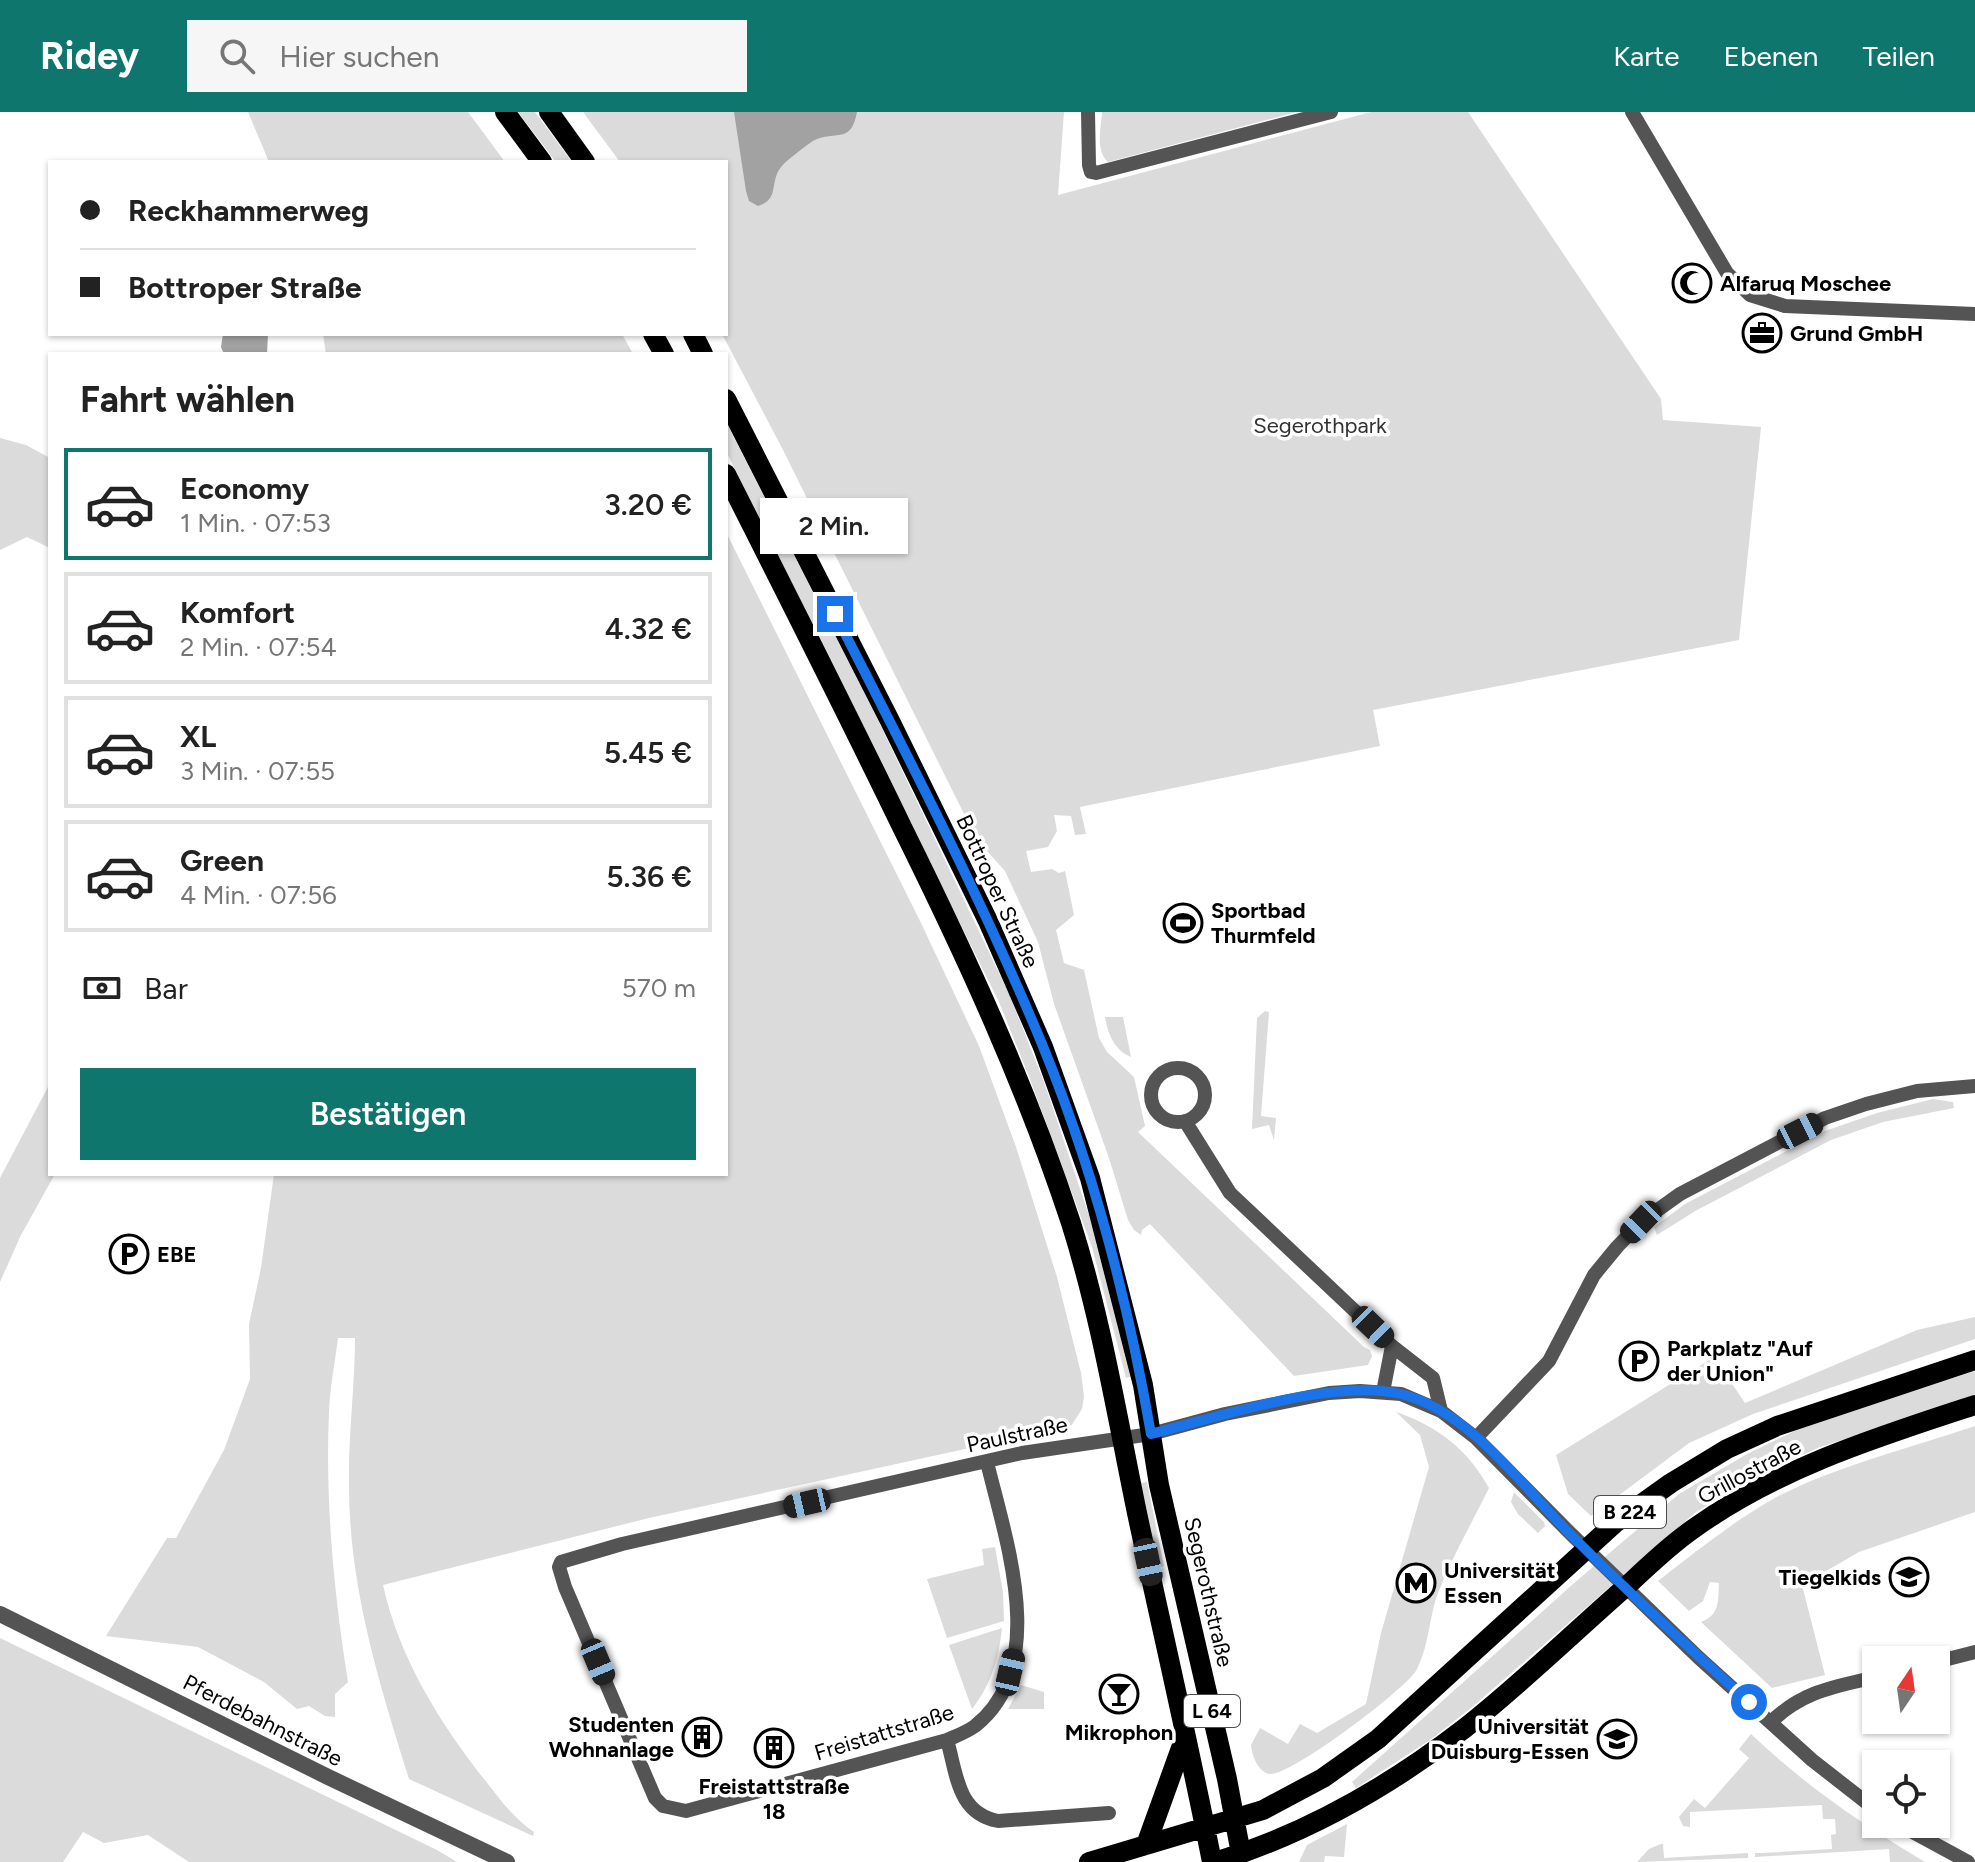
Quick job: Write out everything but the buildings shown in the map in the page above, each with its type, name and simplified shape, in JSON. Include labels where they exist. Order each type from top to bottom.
[{"type":"main road","points":[[505,112],[541,160]]},
{"type":"main road","points":[[549,112],[584,160]]},
{"type":"main road","name":"Bottroper Straße","points":[[728,403],[981,906],[1043,1047],[1090,1178],[1108,1242],[1143,1385],[1151,1434]]},
{"type":"main road","name":"L 64","points":[[728,478],[948,919],[1011,1059],[1072,1228],[1112,1377],[1185,1737],[1214,1862]]},
{"type":"main road","name":"Grillostraße","points":[[1235,1819],[1287,1799],[1378,1739],[1615,1523],[1671,1483],[1727,1449],[1777,1426],[1975,1360]]},
{"type":"main road","name":"Grillostraße","points":[[1214,1862],[1271,1844],[1407,1769],[1466,1727],[1691,1530],[1742,1497],[1837,1452],[1975,1405]]},
{"type":"main road","name":"Segerothstraße","points":[[1151,1434],[1159,1485],[1241,1854]]},
{"type":"main road","points":[[1146,1845],[1185,1737]]},
{"type":"main road","name":"B 224","points":[[1089,1862],[1235,1819]]},
{"type":"street","points":[[1088,112],[1087,145],[1091,172],[1096,173],[1331,112]]},
{"type":"street","points":[[1632,112],[1727,273],[1750,295],[1785,306],[1975,314]]},
{"type":"street","points":[[1476,1438],[1549,1361],[1594,1275],[1617,1247],[1641,1222],[1680,1194],[1825,1118],[1917,1091],[1975,1086]]},
{"type":"street","points":[[1185,1121],[1230,1193],[1392,1346],[1433,1378],[1441,1411]]},
{"type":"street","points":[[1383,1392],[1392,1346]]},
{"type":"street","name":"Paulstraße","points":[[674,1810],[663,1806],[655,1798],[565,1587],[559,1567],[561,1562],[622,1544],[1022,1453],[1151,1434],[1225,1414],[1329,1393],[1383,1392],[1401,1394],[1441,1411],[1476,1438],[1638,1599],[1771,1722],[1862,1800]]},
{"type":"street","name":"Freistattstraße","points":[[674,1810],[686,1811],[947,1740],[974,1727],[986,1715],[1005,1686],[1018,1629],[1015,1575],[987,1462]]},
{"type":"street","name":"Pferdebahnstraße","points":[[0,1614],[507,1862]]},
{"type":"street","points":[[1950,1658],[1975,1652]]},
{"type":"street","points":[[1771,1722],[1788,1706],[1809,1693],[1862,1680]]},
{"type":"street","points":[[947,1740],[963,1796],[970,1809],[984,1818],[998,1821],[1109,1813]]},
{"type":"street","points":[[1924,1838],[1968,1862]]},
{"type":"green space","points":[[248,112],[468,112],[504,160],[268,160]]},
{"type":"green space","points":[[518,112],[535,112],[571,160],[554,160]]},
{"type":"green space","name":"Segerothpark","points":[[583,112],[1064,112],[1058,195],[1371,112],[1468,112],[1661,399],[1663,420],[1761,427],[1739,640],[1373,710],[1380,746],[1080,807],[1086,834],[1075,835],[1071,816],[1054,815],[1057,831],[1048,847],[1026,851],[1031,872],[1065,871],[1074,915],[1056,930],[1064,963],[1084,970],[1099,1038],[1107,1052],[1134,1077],[1145,1126],[1138,1132],[1370,1350],[1372,1356],[1368,1365],[1294,1376],[1150,1224],[1141,1235],[1134,1230],[1054,1004],[1038,942],[1005,871],[977,840],[723,336],[728,336],[728,160],[619,160]]},
{"type":"green space","points":[[1102,112],[1297,112],[1108,162],[1100,145]]},
{"type":"green space","points":[[323,336],[623,336],[632,352],[326,352]]},
{"type":"green space","points":[[728,426],[876,716],[1010,996],[1044,1082],[1099,1245],[1132,1376],[1126,1378],[1092,1247],[999,1002],[728,455]]},
{"type":"green space","points":[[0,438],[26,445],[48,457],[48,547],[27,537],[0,550]]},
{"type":"green space","points":[[728,536],[979,1046],[1016,1147],[1057,1277],[1081,1373],[1082,1409],[1071,1426],[649,1518],[383,1585],[399,1638],[436,1712],[484,1779],[513,1814],[534,1832],[533,1836],[409,1779],[377,1671],[354,1561],[349,1467],[355,1338],[338,1338],[329,1412],[328,1479],[332,1547],[348,1682],[335,1694],[335,1717],[325,1716],[309,1706],[297,1709],[264,1682],[198,1647],[106,1636],[167,1538],[176,1538],[224,1450],[250,1379],[249,1324],[261,1268],[274,1176],[728,1176]]},
{"type":"green space","points":[[1265,1011],[1269,1012],[1261,1116],[1276,1118],[1274,1140],[1269,1125],[1252,1129],[1257,1018]]},
{"type":"green space","points":[[1105,1017],[1123,1017],[1131,1057],[1113,1041]]},
{"type":"green space","points":[[48,1087],[48,1176],[54,1176],[21,1235],[0,1282],[0,1178]]},
{"type":"green space","points":[[1933,1099],[1953,1102],[1954,1108],[1883,1122],[1831,1140],[1697,1210],[1657,1235],[1654,1227],[1685,1204],[1825,1131],[1877,1113]]},
{"type":"green space","points":[[1975,1317],[1975,1339],[1753,1414],[1689,1443],[1591,1516],[1568,1494],[1556,1455],[1714,1357],[1745,1403],[1917,1330]]},
{"type":"green space","points":[[1975,1371],[1975,1397],[1820,1447],[1760,1474],[1696,1512],[1471,1708],[1430,1740],[1356,1788],[1352,1782],[1573,1584],[1679,1494],[1747,1454],[1809,1424]]},
{"type":"green space","points":[[1396,1412],[1425,1424],[1450,1441],[1472,1462],[1489,1488],[1438,1593],[1417,1669],[1393,1694],[1347,1730],[1300,1762],[1281,1771],[1266,1773],[1256,1763],[1251,1745],[1260,1728],[1288,1744],[1300,1724],[1317,1733],[1366,1704],[1381,1633],[1429,1467],[1420,1435]]},
{"type":"green space","points":[[1975,1426],[1975,1512],[1859,1552],[1802,1585],[1825,1675],[1772,1688],[1701,1622],[1715,1611],[1719,1583],[1710,1582],[1703,1601],[1689,1611],[1658,1581],[1743,1517],[1773,1499],[1846,1468]]},
{"type":"green space","points":[[1147,1482],[1164,1566],[1161,1567],[1140,1483]]},
{"type":"green space","points":[[1514,1492],[1544,1522],[1545,1526],[1538,1533],[1518,1514],[1511,1502]]},
{"type":"green space","points":[[995,1547],[1003,1592],[1004,1621],[947,1638],[927,1579],[984,1565],[982,1549]]},
{"type":"green space","points":[[1002,1628],[993,1671],[972,1709],[949,1645]]},
{"type":"green space","points":[[0,1638],[457,1862],[189,1862],[148,1835],[104,1843],[83,1832],[63,1862],[0,1862]]},
{"type":"green space","points":[[1021,1685],[1044,1692],[1044,1709],[1008,1709]]},
{"type":"green space","points":[[1751,1734],[1791,1770],[1862,1822],[1862,1838],[1887,1838],[1925,1862],[1890,1862],[1889,1849],[1755,1857],[1755,1853],[1832,1849],[1831,1835],[1836,1834],[1835,1819],[1823,1819],[1822,1805],[1690,1812],[1690,1827],[1683,1826],[1679,1817],[1694,1799],[1705,1808],[1749,1758],[1739,1749]]},
{"type":"green space","points":[[1347,1824],[1344,1857],[1325,1856],[1324,1862],[1299,1862],[1307,1845]]},
{"type":"green space","points":[[1661,1844],[1664,1858],[1748,1853],[1748,1858],[1637,1862],[1649,1849]]},
{"type":"shaded area","points":[[734,112],[857,112],[848,132],[814,140],[785,163],[776,176],[769,200],[758,206],[749,201],[746,191]]},
{"type":"shaded area","points":[[223,336],[268,336],[267,352],[223,352]]},
{"type":"place","name":"Alfaruq Moschee","points":[[1692,283]]},
{"type":"place","name":"Grund GmbH","points":[[1762,333]]},
{"type":"place","name":"Sportbad Thurmfeld","points":[[1183,923]]},
{"type":"place","name":"EBE","points":[[129,1254]]},
{"type":"place","name":"Parkplatz \"Auf der Union\"","points":[[1639,1361]]},
{"type":"place","name":"Tiegelkids","points":[[1909,1577]]},
{"type":"place","name":"Universität Essen","points":[[1416,1583]]},
{"type":"place","name":"Mikrophon","points":[[1119,1694]]},
{"type":"place","name":"Studenten Wohnanlage","points":[[702,1737]]},
{"type":"place","name":"Universität Duisburg-Essen","points":[[1617,1739]]},
{"type":"place","name":"Freistattstraße 18","points":[[774,1748]]},
{"type":"route","points":[[835,614],[988,921],[1043,1047],[1090,1178],[1108,1242],[1143,1385],[1151,1434],[1225,1414],[1329,1393],[1383,1392],[1421,1401],[1441,1411],[1476,1438],[1638,1599],[1749,1702]]}]
